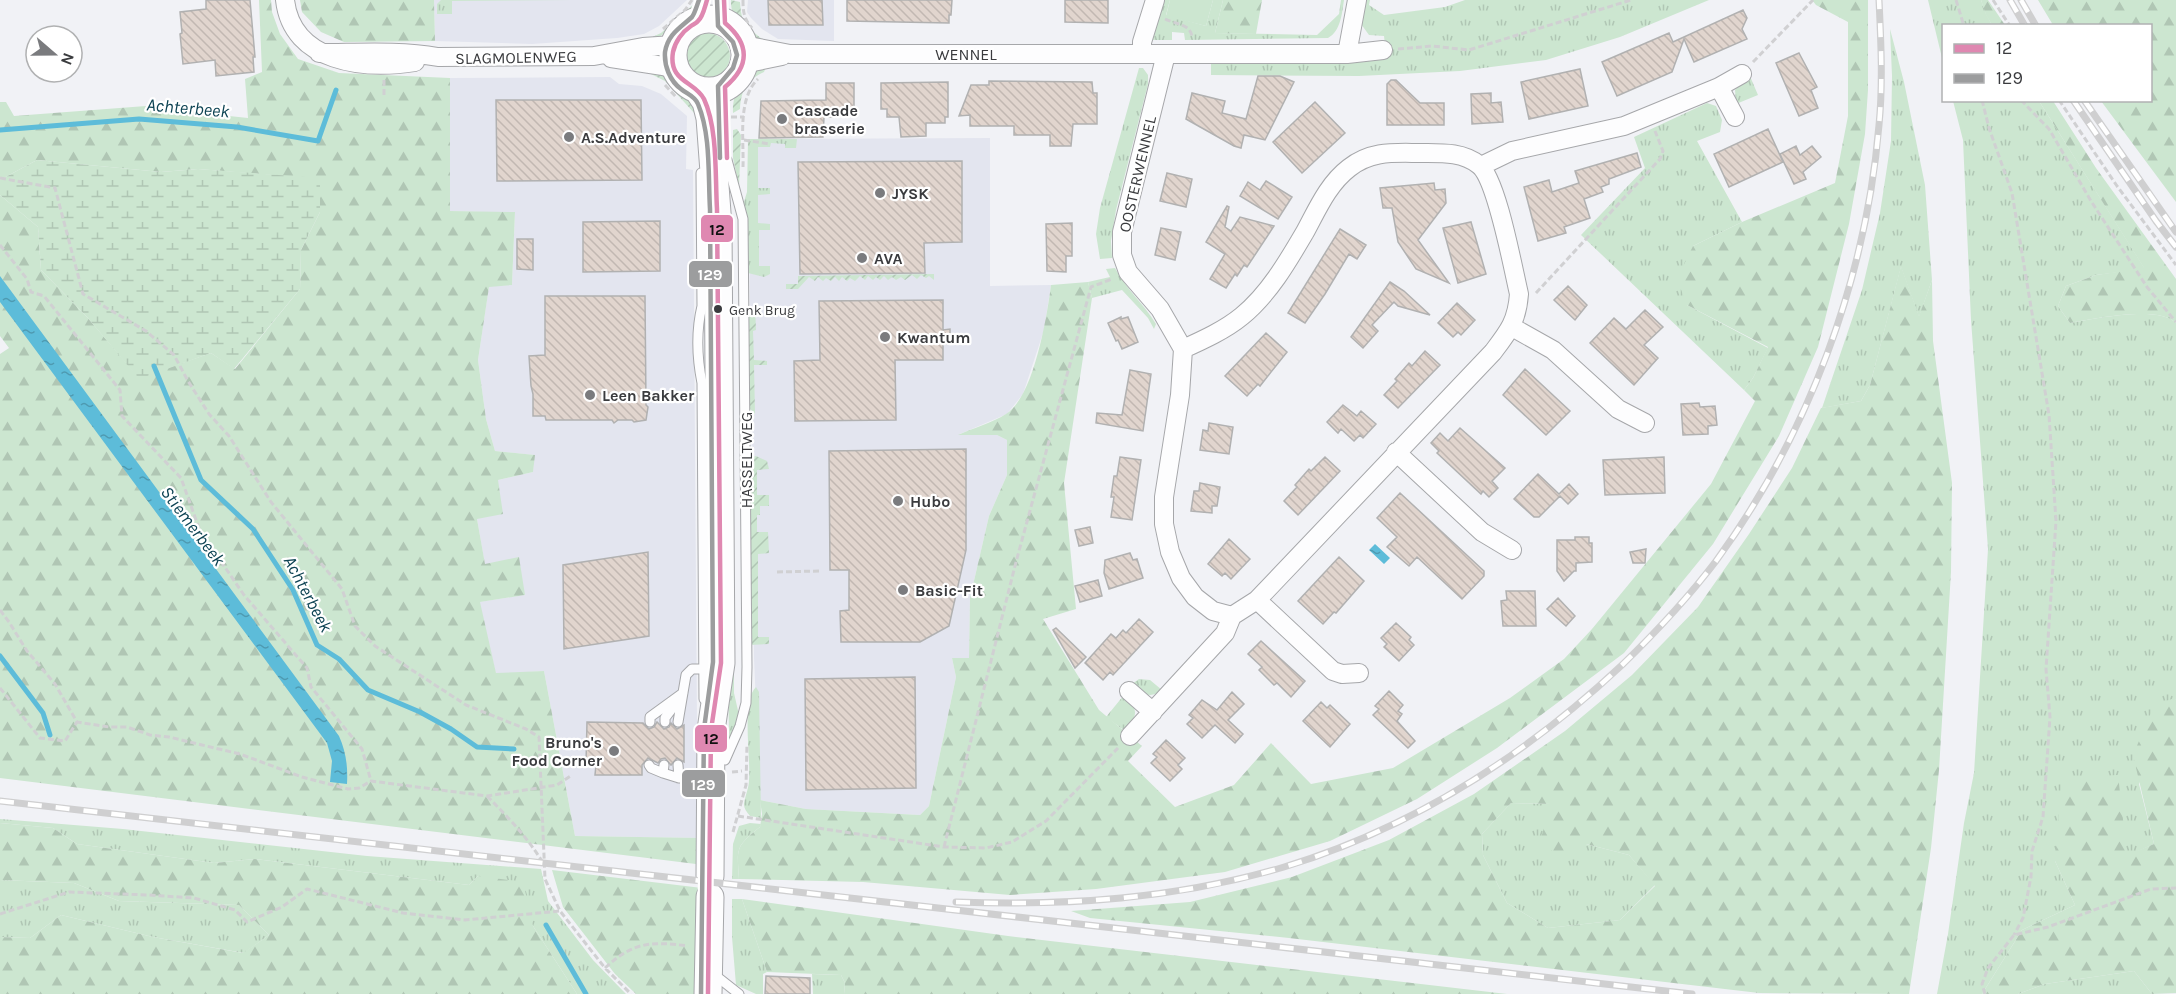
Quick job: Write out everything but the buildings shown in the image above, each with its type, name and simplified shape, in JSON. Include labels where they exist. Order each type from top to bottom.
[{"type":"main road","points":[[669,57],[680,34],[709,9],[733,29],[750,54],[740,74],[726,87],[717,91],[688,94]]},
{"type":"main road","name":"HASSELTWEG","points":[[669,57],[688,94],[706,102],[710,118],[731,154]]},
{"type":"main road","name":"HASSELTWEG","points":[[726,87],[731,154],[718,226],[711,730],[727,770]]},
{"type":"main road","name":"HASSELTWEG","points":[[712,666],[725,686],[727,770],[716,887],[722,990]]},
{"type":"street","name":"SLAGMOLENWEG","points":[[285,0],[286,12],[299,37],[319,53],[352,63],[384,65],[413,63],[438,57],[594,56],[663,66],[669,57],[643,47],[594,56]]},
{"type":"street","points":[[1347,54],[1357,0]]},
{"type":"street","points":[[1142,53],[1142,42],[1161,5]]},
{"type":"street","name":"WENNEL","points":[[750,54],[1347,54],[1383,50]]},
{"type":"street","name":"OOSTERWENNEL","points":[[1166,54],[1122,232],[1122,255],[1128,272],[1160,309],[1183,349]]},
{"type":"street","points":[[1481,166],[1512,151],[1624,126],[1719,87],[1742,74]]},
{"type":"street","points":[[1719,87],[1735,117]]},
{"type":"street","points":[[1130,736],[1225,633],[1232,616],[1257,600],[1493,352],[1512,327],[1518,311],[1519,294],[1493,187],[1481,166],[1467,157],[1449,153],[1380,153],[1349,168],[1328,191],[1271,285],[1243,316],[1208,338],[1183,349],[1180,395],[1164,497],[1164,524],[1170,552],[1181,578],[1195,597],[1213,611],[1232,616]]},
{"type":"street","points":[[1512,327],[1553,350],[1618,409],[1645,423]]},
{"type":"street","points":[[1396,452],[1482,532],[1512,550]]},
{"type":"street","points":[[1257,600],[1333,671],[1342,674],[1359,673]]},
{"type":"street","points":[[1129,691],[1153,712]]},
{"type":"lane","name":"HASSELTWEG","points":[[712,666],[698,322],[702,306],[701,172],[731,154],[743,219],[747,667],[744,710],[727,770]]},
{"type":"lane","points":[[678,722],[686,675],[692,669],[712,666]]},
{"type":"lane","points":[[650,722],[650,717],[683,693]]},
{"type":"lane","points":[[665,723],[665,718],[683,693]]},
{"type":"lane","points":[[649,765],[651,768],[664,769],[679,778],[727,770]]},
{"type":"lane","points":[[678,765],[679,778]]},
{"type":"path","points":[[731,154],[744,117],[746,97],[752,84],[743,0]]},
{"type":"path","points":[[1383,50],[1432,46],[1468,50],[1631,0]]},
{"type":"path","points":[[1742,74],[1813,0]]},
{"type":"path","points":[[1956,0],[1963,24]]},
{"type":"path","points":[[1993,0],[2009,24]]},
{"type":"path","points":[[1161,5],[1165,20],[1187,27],[1191,32],[1192,42]]},
{"type":"path","points":[[688,94],[669,57],[684,10],[709,9]]},
{"type":"path","points":[[1982,102],[1989,128],[2012,193],[2049,415],[2056,521],[2046,669],[2050,717],[2043,817],[2032,851],[2031,877],[2023,918],[2014,935],[1988,968],[1982,984],[1985,994]]},
{"type":"path","points":[[2023,102],[2049,129],[2091,201],[2146,287],[2176,322]]},
{"type":"path","points":[[2060,102],[2117,186],[2176,265]]},
{"type":"path","points":[[734,117],[744,117]]},
{"type":"path","points":[[1528,294],[1534,294],[1660,159],[1663,151],[1651,123]]},
{"type":"path","points":[[731,154],[770,144]]},
{"type":"path","points":[[0,178],[55,188],[83,294],[146,331],[174,355],[209,414],[229,436],[271,501],[342,589],[355,626],[375,646],[466,705],[526,729],[539,737],[545,879],[560,911],[605,968],[631,994]]},
{"type":"path","points":[[0,245],[27,279],[31,292],[44,296],[120,390],[122,416],[181,478],[200,531],[244,596],[307,668],[311,687],[362,748],[371,781]]},
{"type":"path","points":[[944,847],[1016,562],[1091,286],[1106,283],[1120,275]]},
{"type":"path","points":[[777,572],[820,571]]},
{"type":"path","points":[[0,610],[27,651],[55,684],[77,722]]},
{"type":"path","points":[[0,688],[40,738],[65,741],[77,722]]},
{"type":"path","points":[[77,722],[127,727],[150,735],[169,737],[240,754],[348,789],[359,788],[371,781],[487,796],[557,785],[572,775]]},
{"type":"path","points":[[732,837],[746,785],[747,736]]},
{"type":"path","points":[[737,816],[944,847],[986,848],[1012,842],[1046,821],[1130,736]]},
{"type":"path","points":[[487,796],[535,849],[544,866]]},
{"type":"path","points":[[2014,935],[2048,927],[2151,889],[2176,888]]},
{"type":"path","points":[[0,914],[69,892],[137,894],[194,898],[235,910],[247,922],[282,907],[306,889],[403,913],[465,920],[560,911]]},
{"type":"path","points":[[605,968],[620,954],[641,944],[663,942],[693,947]]},
{"type":"shaded area","points":[[434,0],[687,0],[659,26],[644,34],[532,44],[435,41]]},
{"type":"shaded area","points":[[748,0],[834,0],[834,41],[778,39],[762,29],[751,18],[747,12]]},
{"type":"shaded area","points":[[610,77],[619,84],[642,86],[661,94],[687,116],[686,169],[693,170],[697,723],[705,747],[704,838],[575,836],[544,671],[496,674],[479,602],[525,595],[485,565],[477,519],[498,480],[533,472],[534,455],[495,451],[486,419],[478,360],[489,286],[512,285],[515,213],[449,211],[450,78]]},
{"type":"shaded area","points":[[990,138],[990,286],[1051,285],[1044,330],[1023,394],[1007,414],[960,434],[997,435],[1007,440],[1007,475],[989,516],[970,598],[969,658],[952,658],[956,677],[929,806],[920,815],[806,809],[760,800],[754,658],[748,139]]},
{"type":"green space","points":[[259,0],[271,0],[272,12],[280,34],[298,59],[339,73],[450,78],[450,211],[515,212],[512,285],[489,287],[478,360],[486,419],[495,451],[535,455],[533,472],[498,480],[503,514],[477,519],[485,564],[519,557],[525,595],[480,602],[496,673],[544,671],[575,836],[704,838],[704,865],[0,778],[0,354],[9,348],[0,336],[0,195],[38,227],[41,270],[87,317],[139,378],[211,353],[235,369],[300,289],[301,250],[320,212],[320,179],[198,169],[161,172],[37,160],[0,180],[0,102],[6,102],[14,116],[159,105],[201,113],[248,118],[245,79],[262,72]]},
{"type":"green space","points":[[300,0],[434,0],[435,41],[344,42],[321,32],[302,12]]},
{"type":"green space","points":[[441,0],[573,0],[452,1],[452,14],[437,14],[437,4]]},
{"type":"green space","points":[[696,0],[702,0],[694,10],[654,40],[648,39],[661,33]]},
{"type":"green space","points":[[731,0],[740,2],[744,22],[765,42],[755,42],[745,35],[732,12]]},
{"type":"green space","points":[[1158,0],[1170,0],[1166,15],[1206,26],[1213,0],[1223,0],[1215,33],[1317,35],[1339,14],[1341,0],[1344,0],[1336,31],[1328,38],[1185,40],[1184,33],[1172,32],[1172,40],[1150,40]]},
{"type":"green space","points":[[1170,0],[1213,0],[1206,26],[1166,16]]},
{"type":"green space","points":[[1223,0],[1262,0],[1256,34],[1215,33]]},
{"type":"green space","points":[[1366,0],[1370,0],[1369,5],[1384,15],[1445,7],[1465,0],[1709,0],[1620,37],[1546,60],[1460,71],[1359,76],[1211,75],[1211,61],[1386,55],[1384,36],[1369,35],[1361,24]]},
{"type":"green space","points":[[1812,0],[1868,0],[1868,90],[1865,134],[1849,224],[1818,347],[1779,436],[1713,544],[1624,653],[1497,748],[1417,799],[1330,841],[1225,872],[1096,889],[1010,895],[863,882],[739,879],[739,849],[746,839],[760,827],[762,814],[760,800],[806,809],[920,815],[929,806],[956,677],[952,658],[969,658],[970,598],[989,516],[1007,475],[1007,440],[997,435],[958,435],[1001,417],[1016,405],[1038,355],[1051,285],[1088,282],[1092,298],[1064,483],[1076,609],[1043,619],[1099,710],[1142,746],[1128,761],[1175,807],[1234,785],[1271,743],[1311,784],[1393,768],[1510,698],[1564,659],[1592,629],[1711,484],[1755,401],[1744,390],[1753,378],[1768,347],[1687,305],[1677,279],[1693,246],[1742,222],[1835,183],[1848,116],[1848,22],[1816,5]]},
{"type":"green space","points":[[1928,0],[1981,0],[1991,24],[1942,24],[1942,58]]},
{"type":"green space","points":[[1981,0],[1988,0],[2004,24],[1991,24]]},
{"type":"green space","points":[[2038,0],[2176,0],[2176,202],[2102,102],[2152,102],[2152,24],[2052,24]]},
{"type":"green space","points":[[1890,29],[1904,82],[1925,185],[1932,280],[1919,317],[1901,267],[1870,385],[1861,401],[1822,408],[1862,290],[1880,213],[1891,141]]},
{"type":"green space","points":[[707,33],[723,40],[730,56],[723,72],[707,79],[691,72],[684,56],[691,40]]},
{"type":"green space","points":[[766,67],[764,72],[753,78],[746,86],[740,109],[733,113],[734,98],[740,84],[751,73]]},
{"type":"green space","points":[[1139,68],[1143,68],[1148,75],[1148,84],[1116,210],[1111,241],[1112,258],[1100,259],[1096,234],[1100,208]]},
{"type":"green space","points":[[647,72],[663,74],[679,91],[694,102],[695,114],[665,81]]},
{"type":"green space","points":[[1749,74],[1758,95],[1736,104],[1735,90]]},
{"type":"green space","points":[[1953,102],[2040,102],[2145,269],[2096,275],[2066,286],[2058,306],[2070,323],[2109,316],[2141,314],[2168,318],[2176,323],[2176,700],[2174,699],[2139,784],[2154,844],[2127,856],[2055,861],[2075,905],[2022,930],[1982,994],[1937,994],[1974,773],[1988,549],[1971,320],[1963,140]]},
{"type":"green space","points":[[2040,102],[2054,102],[2096,168],[2176,279],[2176,323],[2168,318],[2141,314],[2109,316],[2070,323],[2058,306],[2066,286],[2096,275],[2144,268]]},
{"type":"green space","points":[[1707,103],[1716,106],[1722,120],[1720,132],[1697,141],[1742,222],[1693,246],[1687,305],[1768,348],[1753,378],[1744,390],[1581,235],[1645,168],[1634,137]]},
{"type":"green space","points":[[737,129],[741,135],[739,187],[733,158],[733,130]]},
{"type":"green space","points":[[748,139],[797,139],[796,148],[785,148],[785,144],[771,143],[770,147],[758,147],[758,188],[770,188],[770,194],[758,195],[758,223],[770,224],[770,230],[759,230],[759,266],[770,266],[770,274],[764,277],[748,273],[743,205],[747,192]]},
{"type":"green space","points":[[37,160],[161,172],[198,169],[320,178],[320,212],[301,250],[300,289],[234,369],[211,353],[139,379],[87,317],[41,270],[38,227],[0,195],[0,180]]},
{"type":"green space","points":[[1901,266],[1919,316],[1932,280],[1933,341],[1952,483],[1951,572],[1939,770],[1931,848],[1909,994],[1759,993],[1289,938],[1090,918],[1071,911],[1190,902],[1292,877],[1389,840],[1474,794],[1565,731],[1632,675],[1698,607],[1792,468],[1821,408],[1861,401],[1870,385]],"holes":[[[1511,803],[1551,804],[1541,838],[1558,858],[1586,844],[1629,855],[1655,886],[1620,920],[1548,928],[1507,903],[1483,855],[1482,834]]]},
{"type":"green space","points":[[1115,268],[1156,324],[1154,329],[1148,318],[1122,290],[1092,298],[1088,282],[1110,277],[1106,269]]},
{"type":"green space","points":[[934,274],[934,280],[929,276],[926,278],[921,275],[917,279],[912,275],[905,280],[901,277],[896,280],[892,277],[888,280],[884,276],[880,280],[876,277],[873,280],[868,276],[865,280],[860,276],[855,281],[850,278],[847,281],[842,277],[839,281],[835,277],[831,281],[826,278],[823,281],[818,277],[815,281],[809,277],[798,289],[786,289],[786,284],[798,284],[798,276]]},
{"type":"green space","points":[[755,306],[754,360],[767,361],[767,365],[754,365],[755,414],[749,408],[748,310]]},
{"type":"green space","points":[[756,456],[767,461],[769,469],[757,470],[757,495],[769,495],[769,506],[760,506],[760,515],[757,515],[757,532],[768,532],[769,553],[758,554],[758,637],[769,637],[769,644],[750,645],[750,457]]},
{"type":"green space","points":[[728,666],[734,666],[734,693],[739,715],[731,738],[729,737]]},
{"type":"green space","points":[[1139,679],[1150,680],[1162,690],[1153,695],[1146,694],[1132,684]]},
{"type":"green space","points":[[756,687],[759,692],[761,818],[750,816],[744,804],[749,780],[749,704],[751,694]]},
{"type":"green space","points":[[1124,695],[1135,709],[1134,717],[1125,731],[1106,717]]},
{"type":"green space","points":[[2174,698],[2176,700],[2176,993],[2152,994],[2134,971],[2045,984],[2018,994],[1982,994],[2022,930],[2075,905],[2055,861],[2062,780],[2118,775],[2127,855],[2154,844],[2133,755],[2154,706]]},
{"type":"green space","points":[[1511,803],[1551,804],[1586,844],[1629,855],[1655,885],[1620,920],[1548,928],[1507,903],[1483,855],[1482,834]]},
{"type":"green space","points":[[0,819],[123,829],[367,856],[541,869],[548,901],[593,960],[626,994],[577,994],[533,926],[478,876],[469,885],[255,859],[214,863],[77,844],[53,828],[0,823]]},
{"type":"green space","points":[[0,823],[53,828],[77,844],[214,863],[255,859],[469,885],[478,876],[523,882],[533,926],[577,994],[0,994],[0,937],[30,938],[61,915],[153,937],[243,953],[269,935],[239,905],[119,901],[74,883],[0,880]]},
{"type":"green space","points":[[750,823],[761,824],[739,849],[739,879],[732,879],[733,844],[739,826]]},
{"type":"green space","points":[[552,870],[702,888],[696,994],[636,994],[615,974],[563,907]]},
{"type":"green space","points":[[0,880],[74,883],[119,901],[239,905],[269,935],[244,953],[153,937],[61,915],[30,938],[0,937]]},
{"type":"green space","points":[[732,899],[742,899],[767,972],[763,974],[763,994],[756,994],[736,985]]},
{"type":"green space","points":[[742,899],[1008,936],[1507,994],[844,994],[845,983],[841,975],[767,972]]},
{"type":"green space","points":[[2134,971],[2152,994],[2018,994],[2045,984]]},
{"type":"green space","points":[[812,974],[841,975],[845,983],[844,994],[813,994]]},
{"type":"water","points":[[0,276],[339,736],[346,759],[347,784],[330,782],[332,761],[327,743],[0,302]]},
{"type":"water","points":[[1375,544],[1390,558],[1384,564],[1369,550]]},
{"type":"waterway","name":"Achterbeek","points":[[0,130],[139,119],[237,127],[318,141],[336,90]]},
{"type":"waterway","name":"Achterbeek","points":[[154,366],[201,480],[253,529],[293,590],[317,645],[339,659],[368,690],[420,712],[477,747],[514,749]]},
{"type":"waterway","points":[[0,656],[43,713],[50,735]]},
{"type":"waterway","name":"Achterbeek","points":[[546,925],[586,994]]},
{"type":"railway","points":[[956,902],[1039,903],[1162,893],[1243,878],[1331,851],[1377,832],[1465,786],[1546,729],[1622,665],[1694,588],[1716,561],[1749,512],[1805,409],[1827,354],[1846,298],[1861,241],[1872,183],[1881,94],[1879,0]]},
{"type":"railway","points":[[2010,0],[2024,24]]},
{"type":"railway","points":[[2021,0],[2035,24]]},
{"type":"railway","points":[[2074,102],[2176,247]]},
{"type":"railway","points":[[2085,102],[2176,232]]},
{"type":"railway","points":[[0,801],[1692,994]]},
{"type":"transit line","name":"129","points":[[699,0],[692,17],[669,40],[665,57],[668,73],[674,82],[697,101],[705,129],[709,169],[713,662],[704,729],[701,994]]},
{"type":"transit line","name":"12","points":[[707,0],[700,19],[677,41],[673,52],[673,62],[678,75],[695,88],[704,99],[712,124],[716,168],[721,663],[711,730],[708,994]]},
{"type":"transit line","name":"129","points":[[717,0],[718,26],[733,42],[737,55],[733,68],[718,86],[720,158]]},
{"type":"transit line","name":"12","points":[[724,0],[725,23],[739,39],[744,55],[739,71],[725,87],[727,158]]},
{"type":"place","name":"Cascade brasserie","points":[[782,119]]},
{"type":"place","name":"A.S.Adventure","points":[[569,137]]},
{"type":"place","name":"JYSK","points":[[880,193]]},
{"type":"place","name":"AVA","points":[[862,258]]},
{"type":"place","name":"Genk Brug","points":[[718,309]]},
{"type":"place","name":"Kwantum","points":[[885,337]]},
{"type":"place","name":"Leen Bakker","points":[[590,395]]},
{"type":"place","name":"Hubo","points":[[898,501]]},
{"type":"place","name":"Basic-Fit","points":[[903,590]]},
{"type":"place","name":"Bruno's Food Corner","points":[[614,751]]},
{"type":"water label","name":"Stiemerbeek","points":[[193,526]]}]
